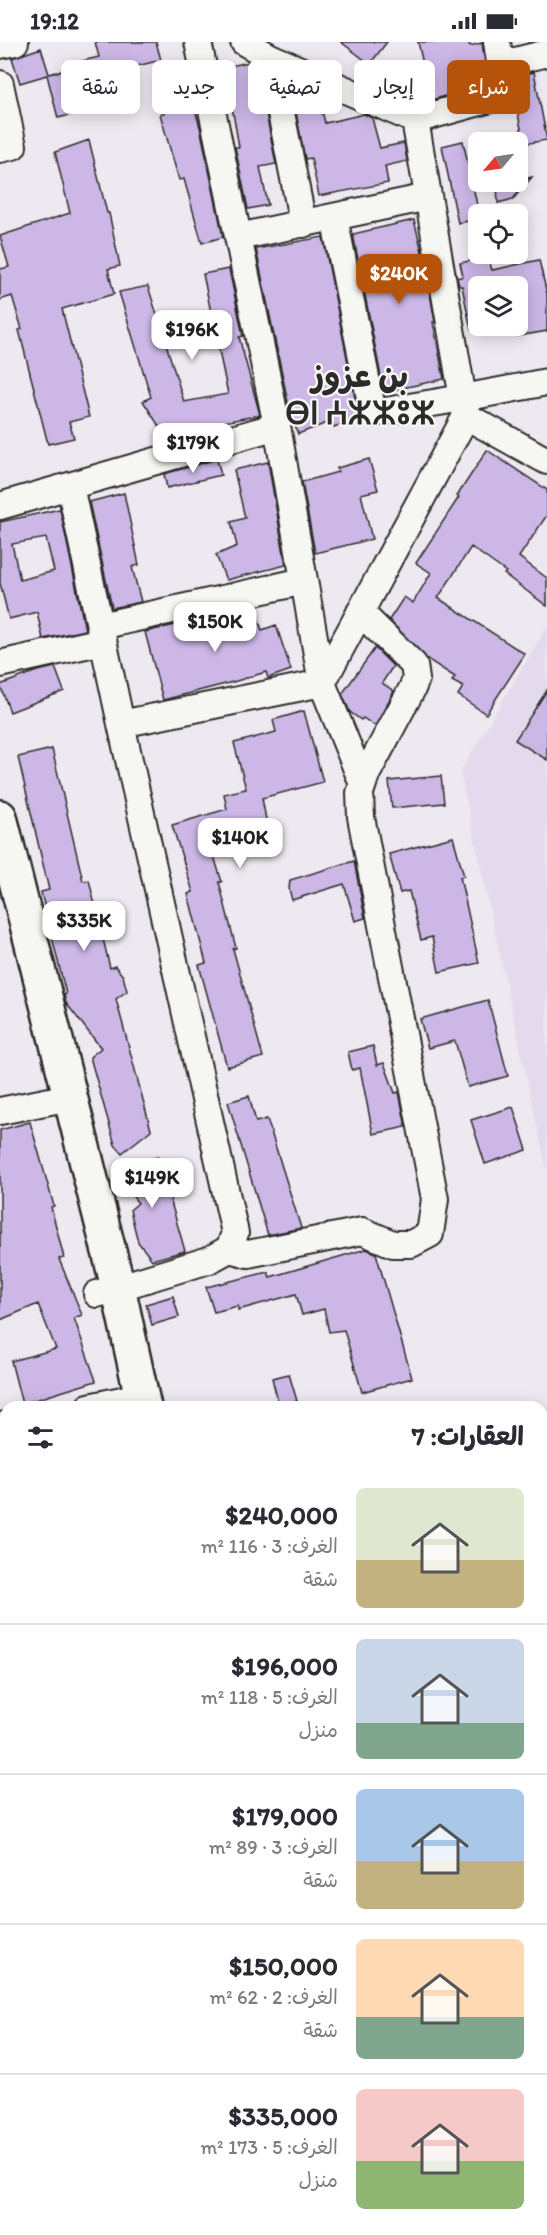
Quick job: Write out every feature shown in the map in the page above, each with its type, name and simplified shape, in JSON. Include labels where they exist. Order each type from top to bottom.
[{"type":"main road","points":[[0,817],[60,1099],[134,1401]]},
{"type":"main road","points":[[0,894],[60,1099]]},
{"type":"street","points":[[0,45],[15,42]]},
{"type":"street","points":[[198,42],[277,426],[322,683],[363,784]]},
{"type":"street","points":[[244,42],[270,57],[415,120],[504,95],[499,53],[547,53]]},
{"type":"street","points":[[270,57],[303,224]]},
{"type":"street","points":[[0,84],[13,146],[0,149]]},
{"type":"street","points":[[322,683],[464,407],[415,120]]},
{"type":"street","points":[[238,237],[428,197]]},
{"type":"street","points":[[334,217],[373,413],[464,407],[547,382]]},
{"type":"street","points":[[464,407],[547,461]]},
{"type":"street","points":[[0,506],[277,426]]},
{"type":"street","points":[[70,486],[235,1233],[229,1249],[209,1260],[107,1291]]},
{"type":"street","points":[[0,664],[101,634],[304,580]]},
{"type":"street","points":[[229,1249],[248,1254],[362,1231],[393,1244],[411,1244],[430,1234],[435,1199],[361,817],[360,793],[416,679],[414,665],[360,612]]},
{"type":"street","points":[[121,724],[322,683]]},
{"type":"street","points":[[0,1111],[60,1099]]},
{"type":"shaded area","points":[[547,626],[547,1172],[460,772]]},
{"type":"building","points":[[95,42],[156,42],[161,60],[152,60],[152,62],[140,65],[140,60],[86,60],[99,57]]},
{"type":"building","points":[[341,42],[387,42],[373,60],[365,60]]},
{"type":"building","points":[[418,42],[468,42],[470,46],[482,43],[484,60],[447,60],[447,96],[435,99],[435,60],[422,60]]},
{"type":"building","points":[[41,48],[49,74],[61,71],[61,114],[74,114],[58,118],[47,75],[20,83],[12,58]]},
{"type":"building","points":[[248,62],[248,114],[266,114],[276,164],[260,167],[268,205],[248,209],[235,147],[239,147],[233,114],[236,114],[236,65]]},
{"type":"building","points":[[534,72],[547,140],[528,143],[528,132],[522,132],[518,114],[530,114],[530,73]]},
{"type":"building","points":[[160,114],[196,114],[223,237],[202,243],[184,179],[179,180]]},
{"type":"building","points":[[296,114],[323,114],[325,123],[364,114],[372,118],[380,148],[404,143],[407,161],[385,166],[388,183],[319,196],[311,158],[305,159]]},
{"type":"building","points":[[89,140],[107,213],[109,213],[120,266],[108,269],[114,294],[62,309],[89,417],[69,422],[74,438],[48,444],[19,330],[22,329],[12,296],[0,300],[0,269],[9,267],[0,236],[70,213],[55,152]]},
{"type":"building","points":[[463,141],[468,164],[468,192],[474,192],[477,204],[468,204],[468,221],[458,223],[442,146]]},
{"type":"building","points":[[497,192],[519,192],[513,199],[498,203]]},
{"type":"building","points":[[414,220],[424,259],[444,379],[384,392],[353,234]]},
{"type":"building","points":[[323,237],[359,418],[334,427],[332,421],[298,434],[290,412],[256,249]]},
{"type":"building","points":[[539,260],[547,294],[547,331],[528,334],[528,276],[468,276],[468,315],[462,286],[459,286],[457,278],[463,276],[460,263],[468,261],[468,264],[490,264],[492,270]]},
{"type":"building","points":[[229,269],[243,336],[239,337],[260,415],[164,434],[143,401],[151,397],[119,292],[148,286],[184,402],[228,394],[203,274]]},
{"type":"building","points":[[487,450],[547,490],[547,515],[519,557],[547,578],[547,606],[471,547],[438,598],[525,654],[486,714],[458,695],[463,687],[452,681],[455,677],[427,659],[389,620],[404,597],[413,603],[431,573],[416,563]]},
{"type":"building","points":[[217,459],[221,475],[167,488],[164,474]]},
{"type":"building","points":[[369,459],[378,490],[361,494],[372,539],[315,553],[302,482],[338,472],[337,468]]},
{"type":"building","points":[[268,462],[286,565],[226,580],[216,555],[237,546],[231,522],[245,518],[234,470]]},
{"type":"building","points":[[124,493],[139,565],[132,567],[141,602],[112,608],[89,502]]},
{"type":"building","points":[[60,509],[85,630],[43,639],[37,612],[9,619],[0,583],[0,522]],"holes":[[[46,538],[54,571],[20,580],[12,544]]]},
{"type":"building","points":[[254,607],[262,630],[276,625],[291,670],[268,678],[266,672],[163,700],[145,632]]},
{"type":"building","points":[[375,648],[393,666],[382,683],[394,691],[375,726],[350,712],[342,694]]},
{"type":"building","points":[[55,667],[64,691],[10,712],[0,685]]},
{"type":"building","points":[[547,690],[547,760],[515,740]]},
{"type":"building","points":[[304,711],[323,782],[262,798],[267,825],[208,837],[222,882],[219,882],[236,948],[233,949],[263,1057],[227,1067],[199,965],[206,963],[188,894],[193,892],[172,825],[227,809],[224,794],[246,789],[234,743],[276,732],[273,720]]},
{"type":"building","points":[[52,749],[83,881],[89,880],[110,968],[115,966],[123,976],[127,991],[116,999],[151,1130],[122,1153],[115,1145],[90,1057],[101,1048],[66,1003],[64,995],[66,994],[41,892],[49,890],[18,757]]},
{"type":"building","points":[[441,776],[444,803],[392,808],[389,781]]},
{"type":"building","points":[[453,837],[464,876],[460,877],[479,963],[439,972],[432,937],[421,940],[409,891],[400,893],[389,854]]},
{"type":"building","points":[[354,861],[365,918],[355,921],[344,884],[292,900],[289,889],[290,880]]},
{"type":"building","points":[[488,1000],[508,1076],[468,1087],[455,1041],[428,1048],[420,1019]]},
{"type":"building","points":[[373,1046],[377,1065],[384,1063],[395,1093],[399,1092],[406,1127],[373,1134],[360,1068],[352,1070],[348,1052]]},
{"type":"building","points":[[249,1096],[256,1122],[267,1119],[301,1228],[268,1235],[228,1102]]},
{"type":"building","points":[[513,1107],[527,1150],[485,1164],[471,1120]]},
{"type":"building","points":[[30,1122],[54,1206],[51,1207],[64,1258],[59,1259],[82,1315],[74,1318],[96,1381],[32,1401],[21,1401],[11,1361],[56,1349],[38,1304],[0,1320],[0,1130]]},
{"type":"building","points":[[158,1157],[185,1251],[152,1260],[138,1242],[130,1210],[138,1203],[123,1184],[119,1167]]},
{"type":"building","points":[[366,1249],[376,1253],[412,1378],[362,1392],[344,1330],[329,1332],[324,1309],[302,1315],[296,1294],[238,1310],[238,1306],[214,1312],[206,1287],[268,1272],[270,1277]]},
{"type":"building","points":[[173,1296],[179,1317],[152,1325],[146,1304]]},
{"type":"building","points":[[289,1374],[297,1401],[278,1401],[272,1378]]},
{"type":"district","name":"بن عزوز ⴱⵏ ⵄⵣⵣⵓⵣ","points":[[360,394]]}]
